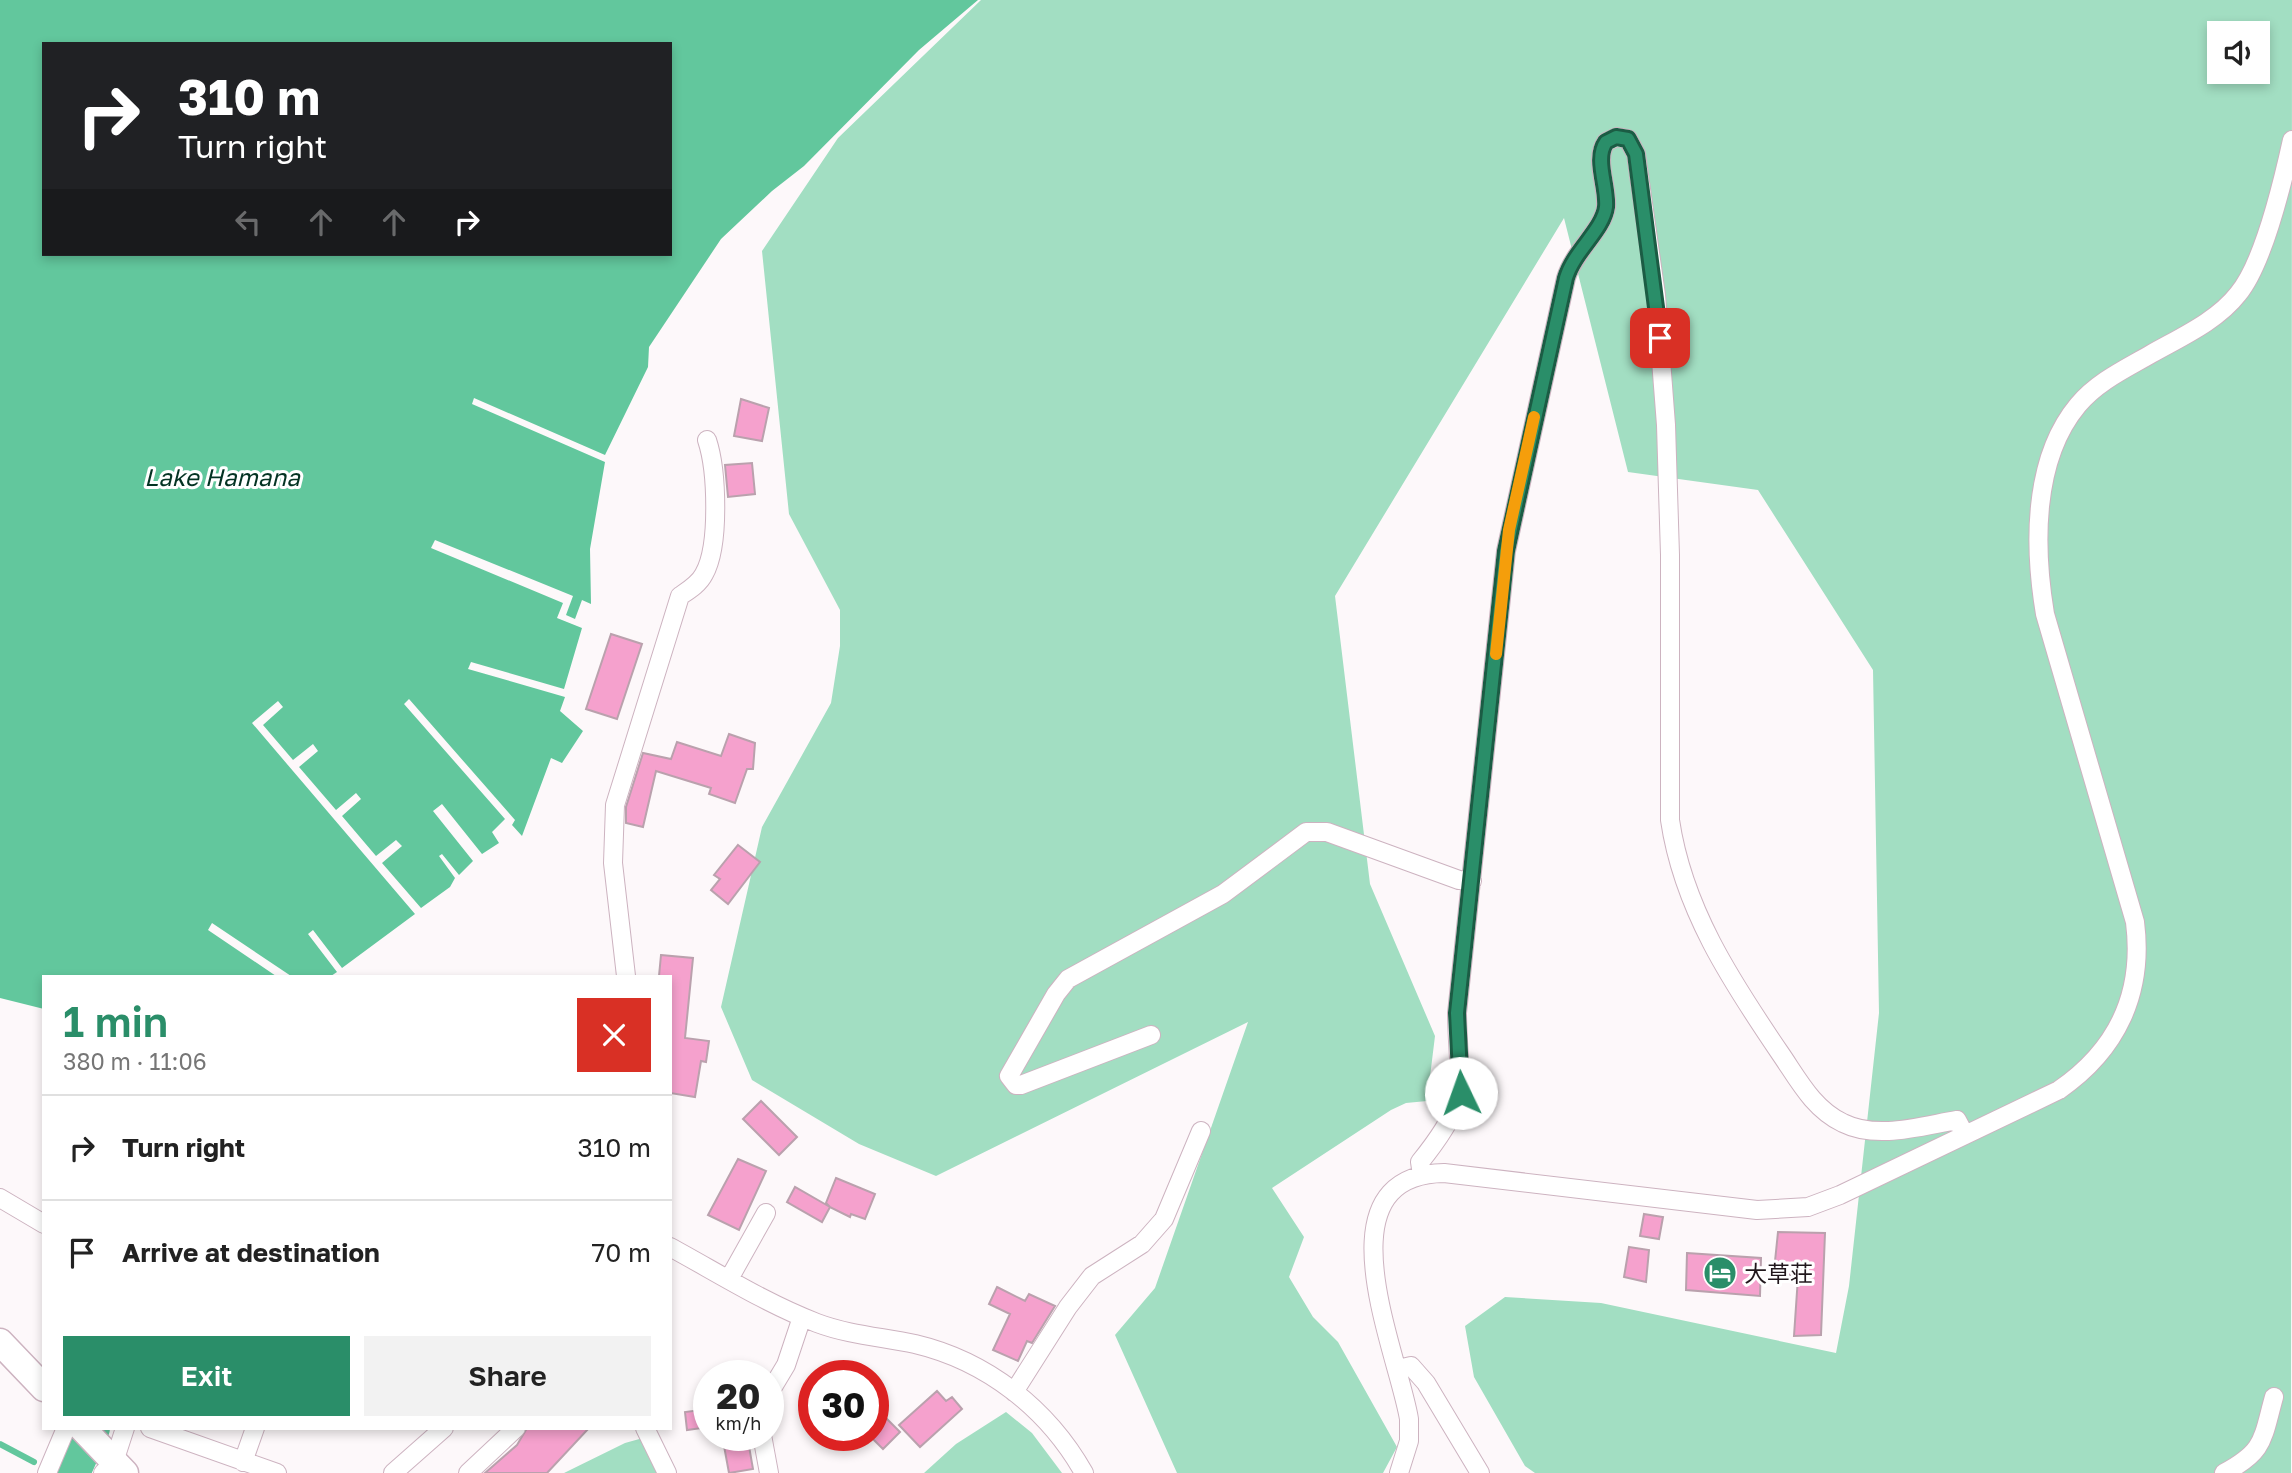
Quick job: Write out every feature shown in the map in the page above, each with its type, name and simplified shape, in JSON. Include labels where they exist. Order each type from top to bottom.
[{"type":"street","points":[[1422,1175],[1420,1162],[1452,1120],[1461,1093],[1457,1013],[1509,530],[1566,278],[1575,254],[1601,222],[1605,210],[1603,147],[1611,139],[1622,137],[1632,143],[1636,154],[1662,360],[1670,555],[1669,800],[1677,859],[1725,972],[1818,1105],[1837,1120],[1859,1129],[1891,1131],[1958,1120],[1965,1135]]},
{"type":"street","points":[[1399,1473],[1410,1430],[1398,1369],[1374,1278],[1373,1238],[1378,1215],[1390,1195],[1409,1180],[1422,1175],[1444,1173],[1757,1210],[1791,1210],[1832,1199],[2059,1090],[2090,1066],[2114,1035],[2123,1018],[2137,971],[2136,922],[2045,614],[2041,589],[2040,514],[2055,448],[2068,419],[2088,395],[2113,376],[2217,315],[2237,296],[2257,260],[2292,140]]},
{"type":"street","points":[[626,975],[613,863],[615,805],[680,596],[701,579],[709,563],[715,522],[712,455],[707,440]]},
{"type":"street","points":[[1151,1035],[1021,1085],[1012,1081],[1009,1076],[1056,994],[1068,979],[1223,894],[1306,832],[1327,832],[1459,880],[1472,881]]},
{"type":"street","points":[[1014,1392],[1068,1307],[1092,1276],[1142,1244],[1164,1219],[1201,1131]]},
{"type":"street","points":[[0,1198],[42,1223]]},
{"type":"street","points":[[729,1279],[766,1213]]},
{"type":"street","points":[[672,1248],[802,1317],[839,1330],[943,1353],[970,1364],[1014,1392],[1060,1437],[1084,1473]]},
{"type":"street","points":[[784,1368],[802,1317]]},
{"type":"street","points":[[0,1342],[42,1386]]},
{"type":"street","points":[[1398,1369],[1410,1366],[1426,1383],[1480,1473]]},
{"type":"street","points":[[2224,1473],[2251,1458],[2258,1449],[2274,1397]]},
{"type":"street","points":[[47,1473],[65,1430]]},
{"type":"street","points":[[84,1430],[112,1466]]},
{"type":"street","points":[[112,1466],[124,1430]]},
{"type":"street","points":[[155,1430],[276,1473]]},
{"type":"street","points":[[243,1462],[254,1430]]},
{"type":"street","points":[[393,1473],[442,1430]]},
{"type":"street","points":[[468,1473],[514,1430]]},
{"type":"street","points":[[646,1430],[667,1473]]},
{"type":"street","points":[[765,1451],[769,1473]]},
{"type":"shaded area","points":[[981,0],[2292,0],[2291,1473],[1535,1473],[1525,1466],[1474,1377],[1465,1326],[1505,1297],[1601,1303],[1836,1353],[1849,1286],[1879,1013],[1873,670],[1758,490],[1628,472],[1564,218],[1335,596],[1370,884],[1435,1036],[1427,1101],[1406,1103],[1391,1110],[1272,1188],[1304,1237],[1289,1277],[1313,1317],[1338,1342],[1397,1447],[1383,1473],[1177,1473],[1115,1335],[1155,1288],[1248,1022],[936,1176],[859,1144],[752,1080],[721,1007],[762,827],[831,703],[840,646],[840,610],[789,514],[762,251],[838,138]]},
{"type":"shaded area","points":[[1006,1412],[1032,1433],[1062,1473],[924,1473],[956,1444]]},
{"type":"shaded area","points":[[643,1438],[666,1473],[564,1473],[625,1443]]},
{"type":"water","name":"Lake Hamana","points":[[0,0],[978,0],[919,50],[804,166],[772,191],[721,239],[649,347],[648,367],[605,455],[474,398],[472,404],[605,462],[590,549],[591,604],[582,600],[575,619],[566,615],[573,596],[435,540],[431,548],[563,603],[557,618],[582,628],[564,689],[471,662],[468,669],[565,697],[560,711],[583,731],[562,763],[551,758],[522,836],[512,825],[515,820],[409,699],[404,704],[505,819],[492,832],[499,843],[482,854],[442,804],[433,811],[473,861],[459,875],[442,854],[439,856],[455,878],[450,887],[421,908],[382,863],[402,846],[396,840],[376,856],[342,816],[361,799],[356,793],[336,810],[299,767],[318,751],[313,744],[293,760],[263,725],[283,707],[278,701],[252,723],[415,914],[342,968],[313,930],[308,934],[337,972],[332,975],[290,975],[212,923],[208,930],[275,975],[42,975],[42,1008],[0,998]]},
{"type":"building","points":[[741,399],[769,408],[762,441],[734,436]]},
{"type":"building","points":[[752,463],[755,494],[728,497],[725,465]]},
{"type":"building","points":[[611,634],[642,644],[617,719],[586,709]]},
{"type":"building","points":[[729,734],[755,743],[753,769],[747,769],[735,803],[709,794],[711,788],[656,771],[643,827],[626,823],[626,807],[643,753],[671,759],[677,742],[721,756]]},
{"type":"building","points":[[738,845],[760,862],[728,904],[711,890],[720,879],[714,875]]},
{"type":"building","points":[[661,955],[693,958],[685,1038],[709,1041],[706,1062],[701,1061],[695,1097],[672,1093],[672,975],[659,975]]},
{"type":"building","points":[[761,1101],[797,1137],[779,1155],[743,1119]]},
{"type":"building","points":[[738,1159],[766,1171],[739,1230],[708,1215]]},
{"type":"building","points":[[836,1178],[875,1194],[865,1219],[851,1214],[850,1217],[826,1203]]},
{"type":"building","points":[[795,1187],[830,1207],[822,1222],[787,1202]]},
{"type":"building","points":[[1644,1214],[1663,1217],[1659,1239],[1640,1236]]},
{"type":"building","points":[[1778,1232],[1825,1233],[1821,1335],[1794,1336],[1798,1277],[1774,1271]]},
{"type":"building","points":[[1629,1247],[1649,1250],[1646,1282],[1624,1277]]},
{"type":"building","points":[[1687,1253],[1761,1258],[1760,1296],[1686,1290]]},
{"type":"building","points":[[997,1287],[1025,1301],[1029,1294],[1055,1306],[1032,1343],[1027,1341],[1018,1361],[993,1350],[1010,1314],[989,1304]]},
{"type":"building","points":[[937,1391],[946,1401],[952,1397],[962,1409],[920,1447],[899,1425]]},
{"type":"building","points":[[693,1411],[693,1429],[687,1430],[685,1412]]},
{"type":"building","points":[[889,1421],[900,1432],[889,1443]]},
{"type":"building","points":[[526,1430],[587,1430],[547,1473],[485,1473],[517,1445]]},
{"type":"building","points":[[725,1451],[750,1451],[753,1469],[729,1473]]},
{"type":"waterway","points":[[71,1473],[90,1430]]},
{"type":"waterway","points":[[0,1444],[34,1462]]},
{"type":"slow traffic","points":[[1496,654],[1509,530],[1534,417]]},
{"type":"place","name":"大草荘","points":[[1720,1273]]},
{"type":"route","points":[[1461,1093],[1457,1013],[1509,530],[1569,265],[1601,222],[1606,197],[1603,147],[1606,142],[1616,137],[1628,139],[1635,148],[1648,230],[1660,338]]}]
